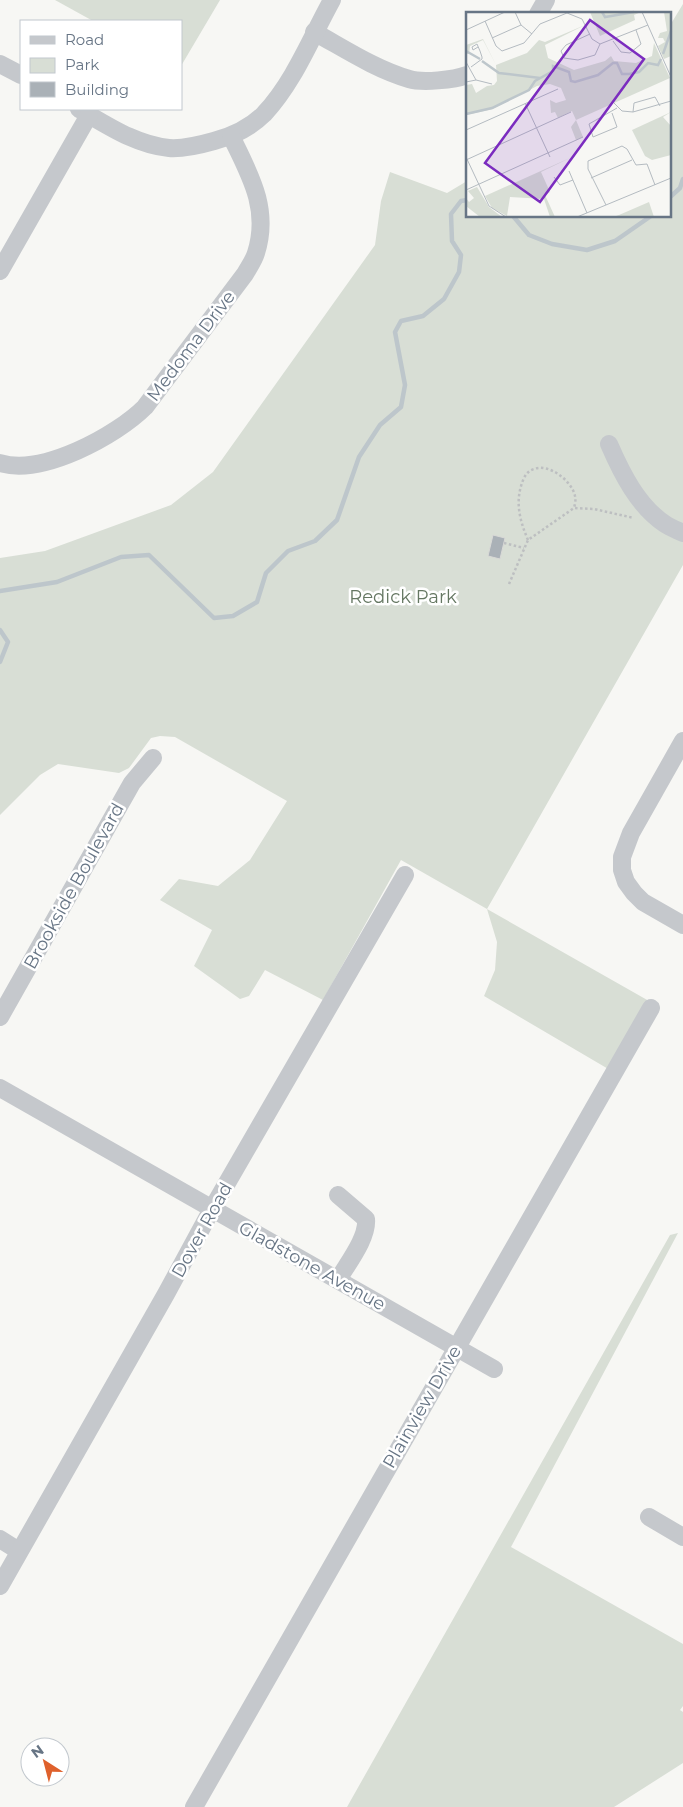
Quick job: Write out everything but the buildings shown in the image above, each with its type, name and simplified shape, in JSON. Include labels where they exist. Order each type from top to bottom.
[{"type":"street","points":[[0,271],[84,112],[111,128],[140,141],[170,148],[200,145],[231,136],[248,127],[264,114],[287,83],[332,0]]},
{"type":"street","points":[[539,12],[546,0]]},
{"type":"street","points":[[314,32],[378,67],[411,80],[454,80],[466,75]]},
{"type":"street","points":[[0,64],[20,74]]},
{"type":"street","name":"Medoma Drive","points":[[0,463],[21,466],[48,462],[96,442],[133,418],[145,406],[245,274],[256,254],[260,235],[261,212],[253,182],[231,136]]},
{"type":"street","points":[[608,444],[620,470],[640,500],[665,524],[683,533]]},
{"type":"street","points":[[683,741],[631,833],[622,857],[622,870],[626,882],[634,893],[643,902],[683,925]]},
{"type":"street","name":"Brookside Boulevard","points":[[0,1017],[132,783],[153,758]]},
{"type":"street","name":"Dover Road","points":[[0,1586],[166,1294],[212,1209],[405,875]]},
{"type":"street","name":"Plainview Drive","points":[[194,1807],[651,1008]]},
{"type":"street","name":"Gladstone Avenue","points":[[0,1088],[494,1369]]},
{"type":"street","points":[[338,1195],[366,1219],[367,1225],[364,1235],[338,1280]]},
{"type":"street","points":[[649,1517],[683,1537]]},
{"type":"street","points":[[0,1539],[19,1551]]},
{"type":"path","points":[[528,540],[522,525],[517,496],[526,474],[533,469],[543,467],[563,477],[573,490],[576,498],[574,508]]},
{"type":"path","points":[[509,584],[528,540],[574,508],[594,509],[639,519]]},
{"type":"path","points":[[504,542],[524,548]]},
{"type":"green space","points":[[55,0],[220,0],[182,64],[182,20],[91,20]]},
{"type":"green space","name":"Redick Park","points":[[683,4],[683,565],[487,909],[401,860],[323,1000],[265,970],[249,996],[240,999],[194,966],[212,930],[160,900],[179,879],[218,886],[250,860],[287,801],[175,737],[160,736],[151,738],[129,768],[119,773],[58,764],[40,775],[0,815],[0,558],[45,551],[171,505],[213,472],[375,245],[381,201],[390,172],[447,193],[466,182],[466,218],[670,218],[670,25]]},
{"type":"green space","points":[[487,909],[649,1001],[610,1070],[484,996],[495,970],[497,942]]},
{"type":"green space","points":[[678,1233],[511,1547],[683,1644],[683,1706],[680,1710],[683,1712],[683,1763],[614,1807],[347,1807],[670,1235]]},
{"type":"waterway","points":[[670,197],[680,188],[683,179]]},
{"type":"waterway","points":[[0,591],[57,582],[121,557],[149,555],[214,618],[233,616],[257,602],[266,573],[288,551],[315,541],[337,520],[359,457],[380,425],[401,407],[405,385],[395,332],[401,321],[423,316],[444,299],[459,272],[461,255],[452,241],[451,214],[461,201],[466,200]]},
{"type":"waterway","points":[[515,218],[529,235],[552,244],[587,250],[615,241],[648,218]]},
{"type":"waterway","points":[[0,630],[8,642],[0,662]]}]
